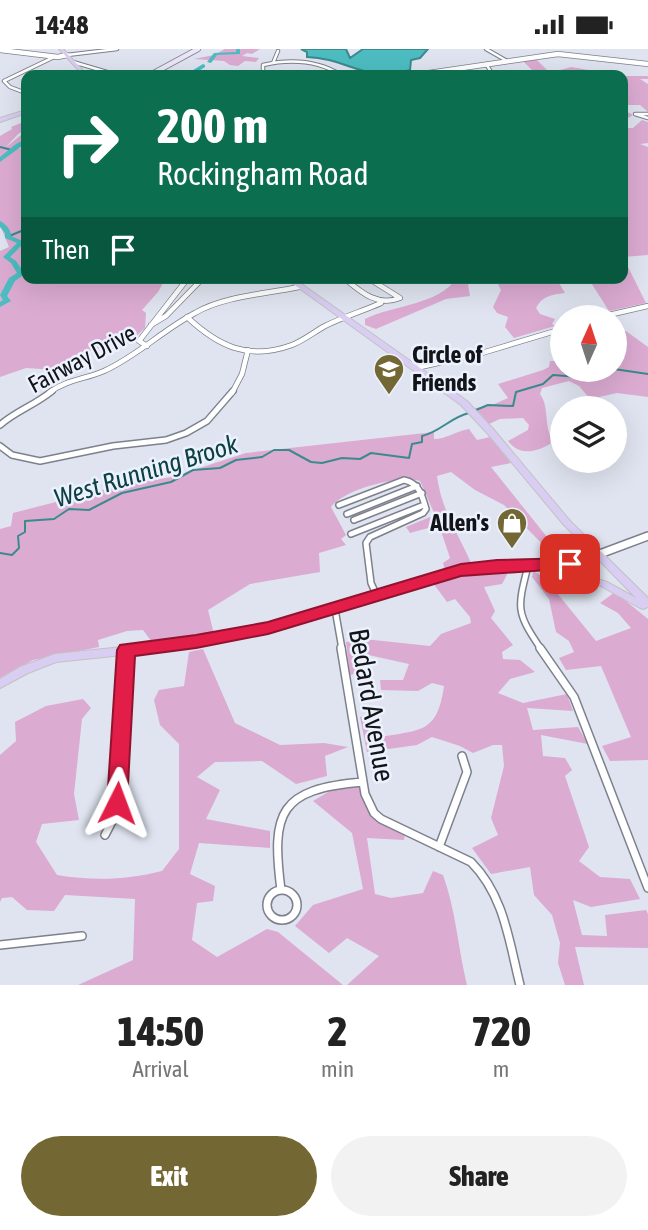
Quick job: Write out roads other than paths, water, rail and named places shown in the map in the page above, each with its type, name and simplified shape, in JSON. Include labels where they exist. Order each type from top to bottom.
[{"type":"main road","points":[[61,49],[80,70]]},
{"type":"main road","points":[[159,70],[198,49]]},
{"type":"main road","points":[[0,120],[21,113]]},
{"type":"main road","points":[[295,284],[416,368],[473,412],[597,555],[648,607]]},
{"type":"main road","points":[[0,684],[23,670],[55,658],[244,633],[335,610],[461,570],[570,564],[597,555]]},
{"type":"main road","points":[[542,566],[604,584],[648,607]]},
{"type":"street","points":[[0,50],[54,57],[117,49]]},
{"type":"street","points":[[486,49],[507,61]]},
{"type":"street","points":[[272,63],[278,51]]},
{"type":"street","points":[[447,70],[564,53],[648,64]]},
{"type":"street","points":[[27,70],[54,57]]},
{"type":"street","points":[[73,62],[100,70]]},
{"type":"street","points":[[262,70],[261,66],[272,63],[309,63],[328,70]]},
{"type":"street","points":[[486,64],[490,70]]},
{"type":"street","points":[[21,73],[4,81],[21,91]]},
{"type":"street","points":[[147,345],[139,341],[168,304],[171,293],[181,284]]},
{"type":"street","points":[[151,325],[170,314],[183,295],[196,284]]},
{"type":"street","points":[[353,284],[381,303],[390,304],[400,298],[378,284]]},
{"type":"street","name":"Fairway Drive","points":[[0,425],[11,415],[39,402],[58,386],[109,369],[187,317],[218,305],[299,287]]},
{"type":"street","points":[[187,317],[213,340],[230,348],[272,349],[293,345],[343,318],[381,303]]},
{"type":"street","points":[[627,311],[648,306]]},
{"type":"street","points":[[416,368],[475,355],[550,332]]},
{"type":"street","points":[[0,446],[15,456],[57,460],[108,447],[152,443],[181,436],[204,423],[228,400],[242,379],[248,350]]},
{"type":"street","points":[[339,505],[404,480],[413,482],[422,493],[426,509],[423,513],[370,537],[366,543],[371,583],[377,596]]},
{"type":"street","points":[[347,514],[417,486]]},
{"type":"street","points":[[354,520],[422,493]]},
{"type":"street","points":[[351,534],[424,505]]},
{"type":"street","points":[[597,555],[648,536]]},
{"type":"street","points":[[528,566],[519,602],[522,621],[574,697],[648,888]]},
{"type":"street","name":"Bedard Avenue","points":[[335,610],[363,782],[370,806],[381,820],[471,862],[490,881],[520,985]]},
{"type":"street","points":[[105,835],[117,812],[126,650]]},
{"type":"street","points":[[439,847],[467,772],[463,756]]},
{"type":"street","points":[[281,890],[276,835],[287,809],[302,795],[318,787],[363,782]]},
{"type":"street","points":[[281,890],[296,896],[299,905],[294,915],[284,920],[273,918],[266,906],[272,893],[281,890]]},
{"type":"street","points":[[0,944],[82,936]]},
{"type":"water","points":[[301,49],[346,49],[350,58],[363,49],[428,49],[420,58],[411,60],[410,70],[363,70],[334,61],[307,57],[307,52]]},
{"type":"waterway","points":[[209,62],[216,54],[238,53],[238,49]]},
{"type":"waterway","points":[[197,70],[203,66]]},
{"type":"waterway","points":[[0,160],[21,144]]},
{"type":"waterway","points":[[0,147],[12,150]]},
{"type":"waterway","points":[[0,223],[8,233],[7,237],[21,242]]},
{"type":"waterway","points":[[7,237],[21,231]]},
{"type":"waterway","points":[[21,243],[6,257],[14,262],[21,274]]},
{"type":"waterway","points":[[0,305],[7,301],[3,296],[12,280],[21,274]]},
{"type":"waterway","name":"West Running Brook","points":[[627,371],[648,374]]},
{"type":"waterway","name":"West Running Brook","points":[[476,410],[488,405],[513,406],[516,392],[543,384],[550,378]]},
{"type":"waterway","name":"West Running Brook","points":[[0,553],[12,555],[19,548],[18,536],[25,532],[25,521],[54,519],[69,509],[89,510],[122,493],[171,482],[193,470],[220,468],[236,460],[262,457],[274,450],[289,450],[311,462],[322,463],[342,458],[360,459],[371,453],[409,458],[412,444],[422,442],[422,436],[469,413]]},
{"type":"place","name":"Circle of Friends","points":[[389,396]]},
{"type":"place","name":"Allen's","points":[[512,550]]}]
